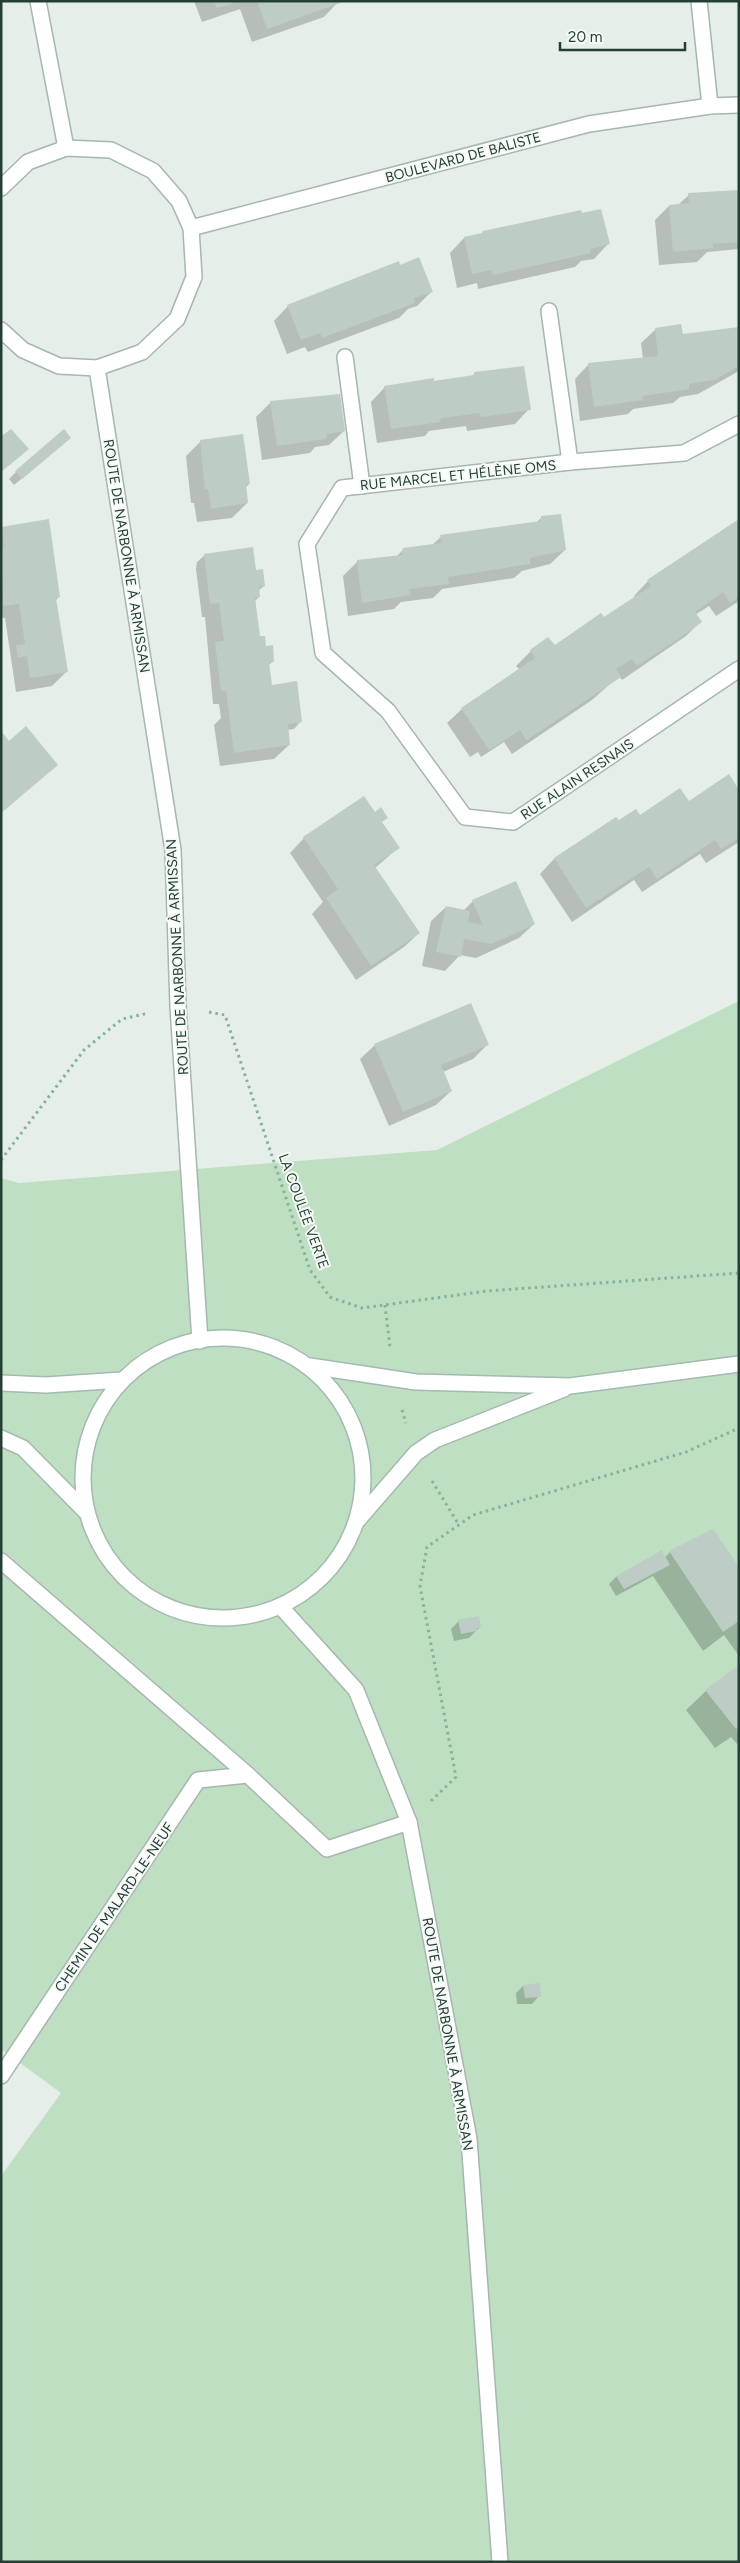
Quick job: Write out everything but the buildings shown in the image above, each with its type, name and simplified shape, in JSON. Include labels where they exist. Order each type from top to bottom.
[{"type":"street","points":[[38,1],[66,148]]},
{"type":"street","points":[[699,1],[710,106]]},
{"type":"street","name":"BOULEVARD DE BALISTE","points":[[191,228],[589,124],[710,106],[739,105]]},
{"type":"street","points":[[1,188],[28,162],[66,148],[111,150],[153,171],[179,201],[191,228],[194,277],[177,319],[142,352],[97,368],[59,366],[23,350],[1,330]]},
{"type":"street","points":[[549,312],[570,462]]},
{"type":"street","points":[[345,357],[362,486]]},
{"type":"street","name":"ROUTE DE NARBONNE À ARMISSAN","points":[[97,368],[173,850],[178,1007],[200,1341]]},
{"type":"street","name":"RUE MARCEL ET HÉLÈNE OMS","points":[[388,711],[322,653],[308,544],[342,488],[570,462],[684,453],[739,424]]},
{"type":"street","name":"RUE ALAIN RESNAIS","points":[[388,711],[465,817],[513,822],[739,669]]},
{"type":"street","points":[[570,1386],[435,1440],[416,1453],[357,1521],[340,1556],[314,1585],[280,1606],[224,1619],[168,1608],[131,1585],[103,1552],[87,1513],[83,1465],[95,1419],[122,1380],[146,1360],[185,1342],[226,1336],[268,1344],[310,1366],[416,1382],[570,1386],[739,1364]]},
{"type":"street","points":[[310,1366],[339,1397],[357,1436],[364,1478],[357,1521]]},
{"type":"street","points":[[1,1383],[46,1384],[122,1380]]},
{"type":"street","points":[[1,1438],[23,1448],[87,1513]]},
{"type":"street","points":[[1,1561],[248,1775],[327,1849],[409,1822]]},
{"type":"street","name":"ROUTE DE NARBONNE À ARMISSAN","points":[[280,1606],[356,1690],[409,1822],[469,2139],[500,2562]]},
{"type":"street","name":"CHEMIN DE MALARD-LE-NEUF","points":[[1,2076],[198,1780],[248,1775]]},
{"type":"path","name":"LA COULÉE VERTE","points":[[1,1160],[84,1050],[122,1019],[178,1007],[226,1015],[310,1270],[330,1297],[362,1308],[487,1291],[739,1274]]},
{"type":"path","points":[[409,1822],[456,1776],[420,1586],[427,1547],[473,1515],[686,1452],[739,1428]]},
{"type":"green space","points":[[739,1001],[739,2562],[1,2562],[1,2176],[61,2093],[1,2049],[1,1178],[19,1183],[437,1150]]}]
